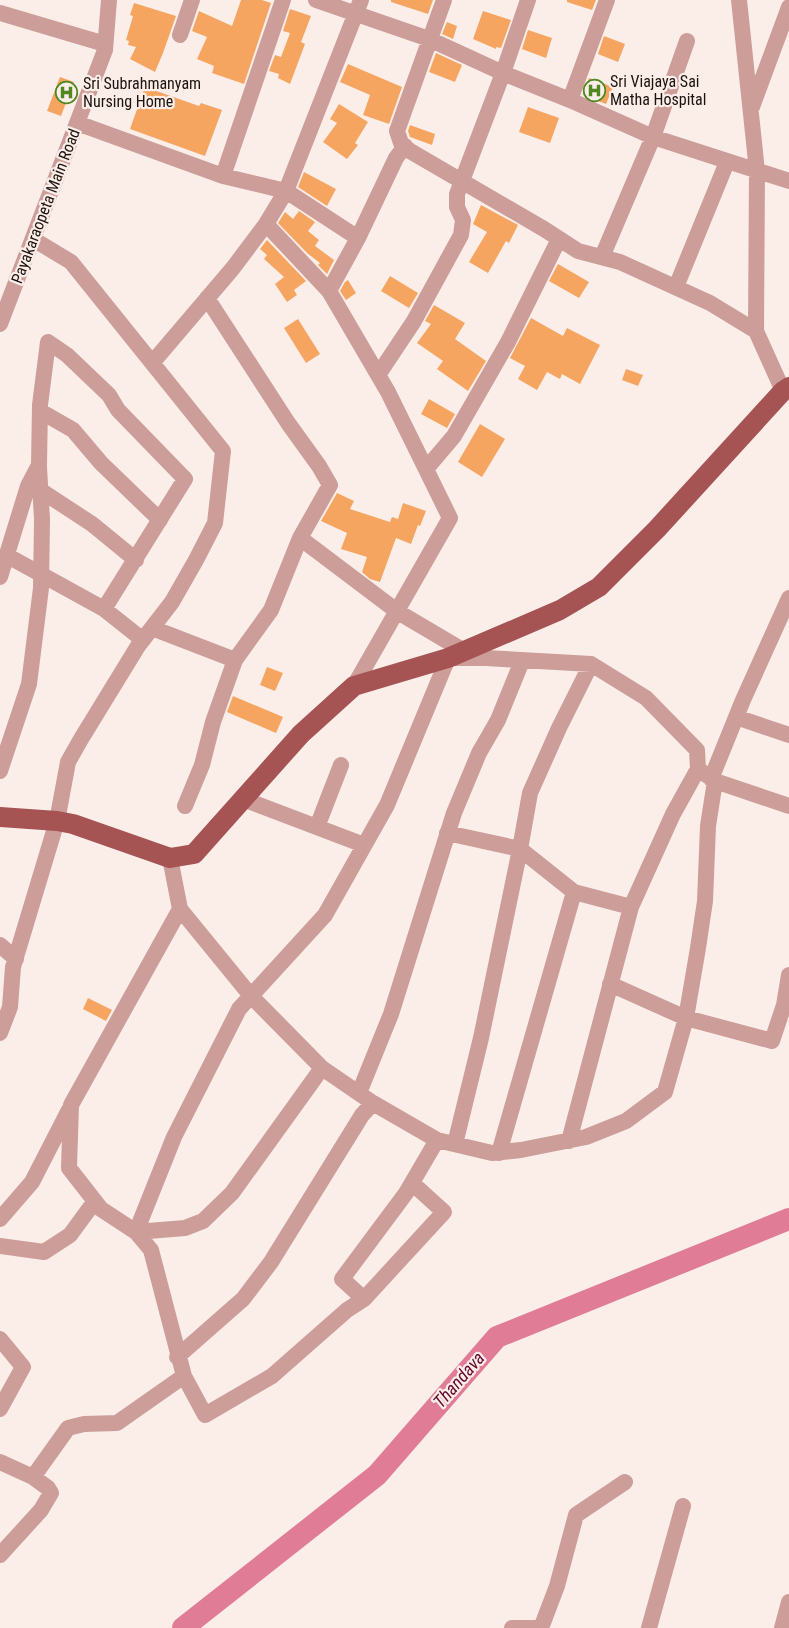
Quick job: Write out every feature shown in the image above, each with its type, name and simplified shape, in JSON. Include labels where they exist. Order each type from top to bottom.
[{"type":"main road","points":[[0,817],[73,824],[170,858],[194,854],[301,734],[354,686],[456,655],[560,610],[599,587],[657,529],[786,389]]},
{"type":"street","name":"Payakaraopeta Main Road","points":[[0,324],[3,306],[33,239],[105,50],[109,0]]},
{"type":"street","points":[[180,35],[192,0]]},
{"type":"street","points":[[223,176],[283,0]]},
{"type":"street","points":[[316,0],[358,7],[503,73],[653,137],[789,181]]},
{"type":"street","points":[[444,0],[397,131],[401,143],[461,182],[578,251],[620,262],[710,303],[756,331]]},
{"type":"street","points":[[378,376],[414,321],[461,235],[463,220],[457,206],[457,194],[503,73],[528,0]]},
{"type":"street","points":[[570,100],[608,0]]},
{"type":"street","points":[[739,0],[757,170],[756,331],[786,389]]},
{"type":"street","points":[[153,362],[266,224],[286,191],[358,7]]},
{"type":"street","points":[[750,111],[789,7]]},
{"type":"street","points":[[0,13],[105,44]]},
{"type":"street","points":[[602,257],[653,137],[688,41]]},
{"type":"street","points":[[76,124],[223,176],[286,191],[358,238]]},
{"type":"street","points":[[328,291],[358,238],[396,158],[405,146]]},
{"type":"street","points":[[676,288],[727,162]]},
{"type":"street","points":[[266,224],[328,291],[378,376],[450,518],[354,686]]},
{"type":"street","points":[[0,1033],[10,1007],[10,967],[57,821],[68,762],[147,634],[172,602],[215,523],[223,450],[71,262],[33,239]]},
{"type":"street","points":[[426,469],[454,436],[508,342],[559,239]]},
{"type":"street","points":[[185,806],[202,765],[235,660],[271,610],[300,538],[330,485],[207,298]]},
{"type":"street","points":[[0,772],[29,684],[41,588],[40,411],[48,342],[67,355],[109,395],[118,410],[185,480],[104,609]]},
{"type":"street","points":[[40,411],[73,430],[100,463],[160,520]]},
{"type":"street","points":[[0,577],[28,486],[39,465]]},
{"type":"street","points":[[40,490],[92,524],[136,560]]},
{"type":"street","points":[[170,858],[180,909],[251,996],[322,1068],[373,1103],[437,1140],[492,1153],[569,1141],[586,1137],[626,1121],[665,1092],[686,1018],[705,901],[708,776],[697,750],[646,698],[591,664],[522,661],[456,655],[300,538]]},
{"type":"street","points":[[6,555],[147,634],[235,660]]},
{"type":"street","points":[[569,1141],[631,907],[673,814],[708,776],[789,598]]},
{"type":"street","points":[[136,1232],[174,1137],[239,1009],[325,915],[387,805],[456,655]]},
{"type":"street","points":[[359,1093],[391,1014],[447,834],[479,753],[498,720],[522,661]]},
{"type":"street","points":[[455,1144],[481,1038],[530,793],[559,728],[591,664]]},
{"type":"street","points":[[736,717],[789,735]]},
{"type":"street","points":[[317,827],[340,765]]},
{"type":"street","points":[[708,776],[789,806]]},
{"type":"street","points":[[243,799],[364,846]]},
{"type":"street","points":[[447,834],[520,849],[574,892],[631,907]]},
{"type":"street","points":[[499,1152],[574,892]]},
{"type":"street","points":[[0,1219],[32,1182],[71,1105],[180,909]]},
{"type":"street","points":[[0,945],[10,967]]},
{"type":"street","points":[[610,984],[686,1018],[772,1041],[784,1005],[789,975]]},
{"type":"street","points":[[136,1232],[185,1228],[203,1221],[232,1193],[322,1068]]},
{"type":"street","points":[[177,1357],[243,1299],[271,1262],[362,1115],[373,1103]]},
{"type":"street","points":[[71,1105],[69,1168],[101,1209],[136,1232],[150,1250],[177,1357],[184,1376],[205,1415],[272,1376],[346,1310],[364,1299],[444,1212],[412,1183]]},
{"type":"street","points":[[364,1299],[342,1279],[406,1193],[437,1140]]},
{"type":"street","points":[[0,1246],[44,1252],[70,1235],[95,1201]]},
{"type":"street","points":[[0,1339],[23,1367],[0,1409]]},
{"type":"street","points":[[33,1478],[68,1428],[84,1424],[117,1423],[184,1376]]},
{"type":"street","points":[[0,1462],[33,1478],[48,1488],[51,1494],[41,1510],[0,1555]]},
{"type":"street","points":[[541,1628],[557,1586],[576,1515],[625,1482]]},
{"type":"street","points":[[648,1628],[683,1506]]},
{"type":"street","points":[[782,1628],[789,1602]]},
{"type":"street","points":[[512,1628],[537,1628]]},
{"type":"building","points":[[241,0],[262,0],[271,3],[244,84],[212,73],[214,66],[197,59],[207,37],[192,31],[199,11],[232,26]]},
{"type":"building","points":[[391,0],[433,0],[428,14],[391,2]]},
{"type":"building","points":[[567,0],[596,0],[592,10],[567,2]]},
{"type":"building","points":[[134,3],[176,16],[155,72],[130,59],[136,47],[128,45],[129,41],[126,40],[133,16],[130,15]]},
{"type":"building","points":[[290,9],[311,16],[301,42],[305,44],[290,84],[278,78],[279,74],[269,71],[275,55],[281,57],[290,33],[283,31]]},
{"type":"building","points":[[483,11],[511,20],[501,48],[496,47],[496,49],[473,39]]},
{"type":"building","points":[[447,22],[457,26],[453,39],[442,34]]},
{"type":"building","points":[[528,30],[552,38],[546,58],[522,49]]},
{"type":"building","points":[[604,36],[625,44],[618,62],[598,54]]},
{"type":"building","points":[[436,53],[462,65],[455,82],[429,72]]},
{"type":"building","points":[[348,64],[402,87],[389,124],[363,115],[370,95],[340,82]]},
{"type":"building","points":[[60,77],[74,82],[61,116],[47,111]]},
{"type":"building","points":[[589,78],[613,87],[606,104],[583,95]]},
{"type":"building","points":[[145,87],[199,106],[201,103],[222,110],[205,156],[130,129]]},
{"type":"building","points":[[339,104],[368,122],[355,143],[358,145],[347,159],[323,142],[337,123],[330,119]]},
{"type":"building","points":[[528,107],[559,118],[550,143],[519,132]]},
{"type":"building","points":[[410,125],[435,134],[432,145],[410,137],[408,131]]},
{"type":"building","points":[[304,172],[336,189],[327,206],[298,187]]},
{"type":"building","points":[[481,205],[518,225],[509,243],[506,241],[488,273],[469,262],[487,232],[473,224]]},
{"type":"building","points":[[299,211],[315,222],[308,231],[319,240],[315,246],[334,260],[327,274],[318,265],[320,263],[307,253],[278,223],[285,212],[293,219]]},
{"type":"building","points":[[267,240],[306,281],[294,290],[297,295],[287,302],[275,284],[284,277],[264,259],[267,255],[260,249]]},
{"type":"building","points":[[558,264],[589,282],[579,298],[549,281]]},
{"type":"building","points":[[390,276],[418,293],[409,308],[381,291]]},
{"type":"building","points":[[348,280],[356,293],[346,300],[340,291]]},
{"type":"building","points":[[434,305],[465,323],[455,339],[486,361],[468,391],[437,369],[443,361],[417,343],[431,324],[425,321]]},
{"type":"building","points":[[531,318],[563,336],[567,328],[600,345],[580,384],[562,374],[560,379],[547,372],[537,390],[518,379],[525,366],[510,358]]},
{"type":"building","points":[[298,319],[320,354],[306,363],[284,328]]},
{"type":"building","points":[[626,369],[643,375],[638,386],[622,380]]},
{"type":"building","points":[[429,399],[455,414],[447,428],[421,414]]},
{"type":"building","points":[[480,424],[505,439],[482,477],[458,462]]},
{"type":"building","points":[[337,493],[354,501],[350,509],[390,522],[392,517],[398,519],[403,503],[426,511],[411,544],[396,538],[380,582],[370,579],[362,572],[367,557],[341,549],[347,533],[321,521]]},
{"type":"building","points":[[267,667],[283,673],[275,691],[260,685]]},
{"type":"building","points":[[233,696],[283,717],[276,733],[227,712]]},
{"type":"building","points":[[88,998],[112,1010],[106,1021],[83,1009]]},
{"type":"waterway","name":"Thandava","points":[[183,1628],[377,1475],[497,1337],[789,1219]]},
{"type":"place","name":"Sri Viajaya Sai Matha Hospital","points":[[594,90]]},
{"type":"place","name":"Sri Subrahmanyam Nursing Home","points":[[67,92]]}]
